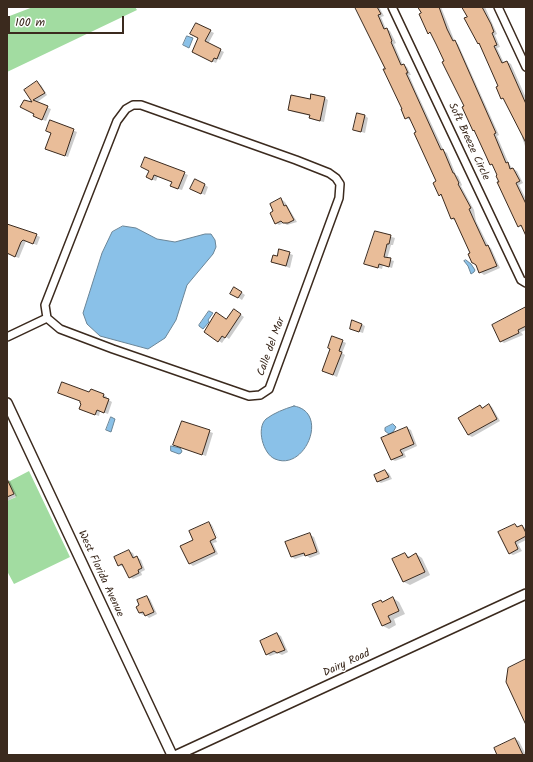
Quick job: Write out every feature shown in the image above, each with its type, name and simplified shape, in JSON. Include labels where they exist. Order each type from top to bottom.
[{"type":"street","name":"Soft Breeze Circle","points":[[392,7],[521,280],[526,283]]},
{"type":"street","points":[[498,7],[526,67]]},
{"type":"street","name":"Calle del Mar","points":[[133,105],[140,105],[296,160],[329,173],[336,178],[340,184],[339,198],[269,389],[260,395],[250,396],[113,350],[60,329],[47,318],[45,305],[117,121],[126,109],[133,105]]},
{"type":"street","points":[[7,336],[47,318]]},
{"type":"street","name":"West Florida Avenue","points":[[7,403],[172,755]]},
{"type":"street","name":"Dairy Road","points":[[177,755],[526,594]]},
{"type":"green space","points":[[33,7],[135,7],[137,10],[7,72],[7,17]]},
{"type":"green space","points":[[29,471],[70,557],[14,584],[7,571],[7,501],[16,497],[8,482]]},
{"type":"water","points":[[187,36],[193,38],[189,48],[183,45]]},
{"type":"water","points":[[123,226],[136,228],[157,239],[175,242],[205,234],[211,234],[215,240],[216,247],[213,254],[187,285],[176,320],[165,338],[148,349],[100,336],[87,324],[83,313],[102,253],[112,232]]},
{"type":"water","points":[[466,260],[475,270],[471,274],[464,261]]},
{"type":"water","points":[[209,311],[213,313],[208,320],[209,322],[203,329],[199,325]]},
{"type":"water","points":[[294,406],[305,411],[310,419],[312,429],[309,440],[304,450],[296,457],[286,461],[275,459],[264,447],[261,434],[263,423],[272,415]]},
{"type":"water","points":[[111,417],[115,419],[111,432],[106,430]]},
{"type":"water","points":[[393,424],[396,427],[393,432],[389,434],[385,431],[385,428]]},
{"type":"water","points":[[171,446],[180,448],[182,451],[181,453],[179,454],[171,451]]},
{"type":"building","points":[[355,7],[377,7],[381,14],[378,15],[384,29],[387,28],[392,41],[391,42],[401,65],[404,64],[408,73],[406,73],[441,150],[443,149],[459,183],[458,184],[471,208],[469,209],[473,218],[486,246],[488,245],[497,266],[479,273],[476,265],[472,263],[468,254],[470,253],[454,218],[451,219],[441,194],[439,196],[433,183],[436,181],[414,133],[416,132],[409,117],[405,119],[402,109],[383,69],[385,69]]},
{"type":"building","points":[[418,7],[439,7],[447,29],[453,41],[455,40],[496,133],[494,134],[506,163],[508,162],[510,169],[513,168],[520,181],[516,183],[526,204],[526,236],[521,225],[518,227],[497,182],[499,182],[492,164],[490,165],[474,130],[473,131],[462,107],[464,106],[442,62],[444,61],[430,32],[428,34],[419,14],[421,13]]},
{"type":"building","points":[[462,7],[482,7],[491,24],[494,32],[492,33],[497,45],[494,46],[502,63],[507,61],[526,104],[526,143],[503,98],[501,99],[496,87],[498,86],[479,43],[478,44],[464,18],[467,17]]},
{"type":"building","points":[[196,23],[211,30],[205,41],[221,49],[217,59],[214,58],[212,62],[192,52],[198,38],[190,34]]},
{"type":"building","points":[[37,81],[45,93],[33,100],[48,106],[42,120],[20,107],[24,100],[32,102],[24,90]]},
{"type":"building","points":[[311,94],[325,97],[320,121],[309,118],[310,115],[288,110],[291,95],[310,99]]},
{"type":"building","points":[[357,113],[365,115],[361,132],[353,130]]},
{"type":"building","points":[[50,120],[74,129],[65,156],[45,149],[51,133],[46,131]]},
{"type":"building","points":[[145,157],[185,172],[178,189],[170,186],[172,182],[154,175],[152,180],[146,177],[149,171],[141,167]]},
{"type":"building","points":[[195,179],[205,184],[201,194],[190,189]]},
{"type":"building","points":[[281,198],[284,206],[286,205],[294,220],[288,223],[283,223],[281,221],[275,224],[270,213],[273,211],[270,204]]},
{"type":"building","points":[[7,224],[37,234],[33,244],[23,240],[21,242],[15,257],[7,253]]},
{"type":"building","points":[[375,231],[391,235],[384,257],[391,258],[389,267],[379,264],[378,268],[364,264]]},
{"type":"building","points":[[279,249],[290,252],[286,266],[271,262],[273,255],[277,256]]},
{"type":"building","points":[[234,287],[242,292],[238,298],[230,294]]},
{"type":"building","points":[[526,307],[526,326],[518,330],[519,333],[500,342],[492,325]]},
{"type":"building","points":[[234,309],[241,314],[225,338],[222,336],[218,342],[204,332],[216,312],[226,319]]},
{"type":"building","points":[[352,320],[362,324],[359,332],[350,329]]},
{"type":"building","points":[[332,336],[343,340],[339,351],[342,352],[333,375],[322,371],[330,349],[328,348]]},
{"type":"building","points":[[62,382],[89,392],[91,389],[104,394],[103,397],[109,399],[104,413],[97,410],[95,415],[79,409],[81,404],[80,401],[58,393]]},
{"type":"building","points":[[489,404],[497,419],[468,435],[458,418],[480,405],[482,408]]},
{"type":"building","points":[[182,421],[210,430],[202,455],[173,445]]},
{"type":"building","points":[[407,427],[414,444],[400,450],[403,455],[391,460],[381,438]]},
{"type":"building","points":[[385,470],[389,477],[377,482],[374,475]]},
{"type":"building","points":[[7,479],[14,494],[7,497]]},
{"type":"building","points":[[209,522],[216,538],[210,541],[215,552],[189,564],[180,546],[193,540],[189,531]]},
{"type":"building","points":[[515,524],[517,527],[522,525],[526,536],[515,542],[518,549],[509,554],[498,532]]},
{"type":"building","points":[[310,533],[317,552],[305,556],[304,553],[291,557],[285,542]]},
{"type":"building","points":[[129,550],[133,558],[137,556],[142,568],[138,570],[139,573],[129,578],[122,564],[118,566],[114,557]]},
{"type":"building","points":[[405,553],[408,558],[416,553],[425,572],[403,582],[392,559]]},
{"type":"building","points":[[147,596],[154,612],[145,616],[143,612],[139,613],[136,607],[139,605],[137,600]]},
{"type":"building","points":[[393,597],[399,611],[388,616],[391,622],[382,626],[372,604],[381,600],[382,602]]},
{"type":"building","points":[[277,633],[285,650],[277,653],[274,651],[266,655],[260,641]]},
{"type":"building","points":[[526,659],[526,725],[506,682],[508,668]]},
{"type":"building","points":[[515,738],[523,755],[497,755],[494,748]]}]
